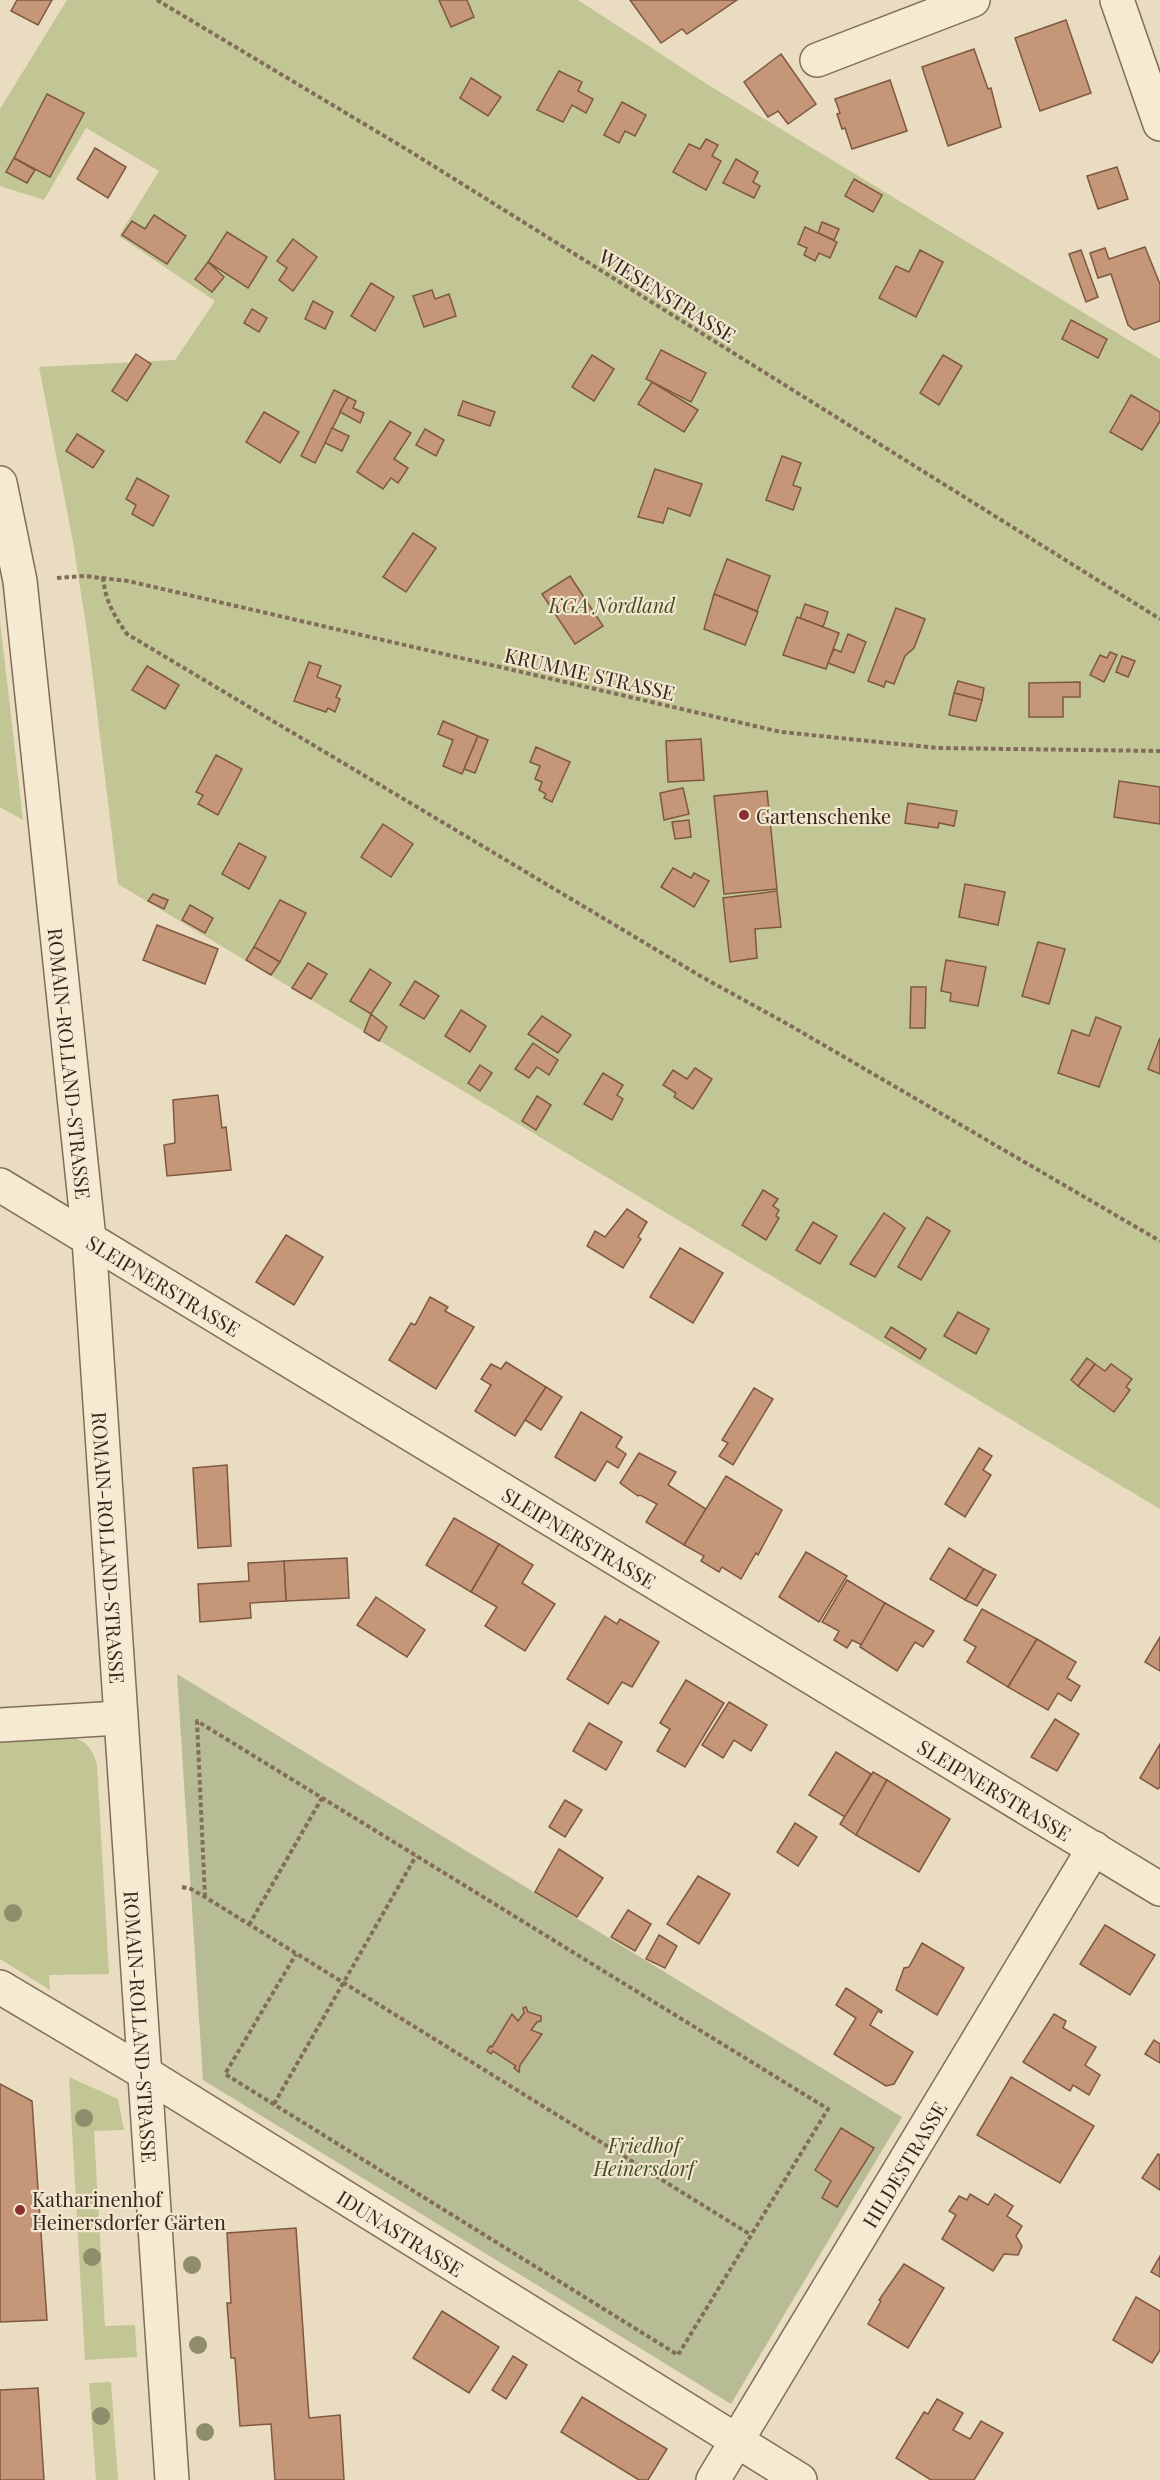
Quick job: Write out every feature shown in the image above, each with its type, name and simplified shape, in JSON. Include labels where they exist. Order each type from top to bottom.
[{"type":"street","points":[[817,60],[973,0]]},
{"type":"street","points":[[1117,0],[1160,124]]},
{"type":"street","name":"ROMAIN-ROLLAND-STRASSE","points":[[0,483],[20,581],[89,1239],[119,1718],[172,2480]]},
{"type":"street","name":"SLEIPNERSTRASSE","points":[[0,1185],[1160,1888]]},
{"type":"street","points":[[0,1725],[119,1718]]},
{"type":"street","name":"HILDESTRASSE","points":[[713,2480],[1094,1848]]},
{"type":"street","name":"IDUNASTRASSE","points":[[0,1987],[143,2072],[800,2480]]},
{"type":"path","name":"WIESENSTRASSE","points":[[157,0],[411,152],[1160,619]]},
{"type":"path","name":"KRUMME STRASSE","points":[[20,581],[84,576],[128,581],[781,732],[938,748],[1160,751]]},
{"type":"path","points":[[103,578],[104,590],[111,611],[127,634],[702,977],[802,1032],[1160,1241]]},
{"type":"path","points":[[205,1897],[197,1721],[828,2109],[678,2355],[225,2074],[296,1954]]},
{"type":"path","points":[[249,1925],[322,1798]]},
{"type":"path","points":[[274,2104],[416,1856]]},
{"type":"path","points":[[182,1887],[191,1888],[751,2235]]},
{"type":"green space","name":"KGA Nordland","points":[[67,0],[578,0],[710,86],[1160,359],[1160,1509],[118,884],[88,638],[73,542],[39,367],[175,360],[215,301],[119,236],[159,171],[86,128],[44,200],[0,186],[0,109]]},
{"type":"green space","points":[[0,621],[23,820],[0,807]]},
{"type":"green space","name":"Friedhof Heinersdorf","points":[[177,1674],[902,2117],[731,2404],[203,2080]]},
{"type":"green space","points":[[67,1736],[84,1742],[93,1753],[97,1765],[109,1974],[49,1975],[50,1990],[0,1959],[0,1740]]},
{"type":"green space","points":[[69,2077],[118,2099],[124,2130],[94,2131],[105,2326],[135,2325],[137,2357],[85,2360]]},
{"type":"green space","points":[[111,2382],[118,2480],[96,2480],[89,2383]]},
{"type":"building","points":[[17,0],[52,0],[38,25],[11,11]]},
{"type":"building","points":[[439,0],[467,0],[474,17],[451,27]]},
{"type":"building","points":[[630,0],[737,0],[687,34],[682,29],[661,43]]},
{"type":"building","points":[[1066,20],[1091,93],[1040,111],[1015,38]]},
{"type":"building","points":[[974,49],[988,89],[991,88],[1001,127],[948,146],[922,67]]},
{"type":"building","points":[[781,54],[816,104],[788,124],[778,111],[768,117],[744,82]]},
{"type":"building","points":[[559,71],[582,82],[578,91],[593,99],[586,113],[572,105],[563,122],[537,110]]},
{"type":"building","points":[[471,78],[501,97],[488,116],[460,98]]},
{"type":"building","points":[[890,80],[907,131],[852,149],[845,128],[842,129],[835,99]]},
{"type":"building","points":[[47,94],[84,113],[50,177],[14,158]]},
{"type":"building","points":[[622,102],[646,115],[635,136],[625,131],[619,143],[604,135]]},
{"type":"building","points":[[706,139],[718,145],[712,156],[721,161],[706,190],[673,172],[689,144],[700,149]]},
{"type":"building","points":[[95,148],[126,167],[108,198],[77,179]]},
{"type":"building","points":[[14,158],[35,170],[27,183],[6,172]]},
{"type":"building","points":[[736,159],[758,172],[753,182],[760,186],[754,198],[723,183]]},
{"type":"building","points":[[1117,167],[1128,199],[1098,209],[1087,176]]},
{"type":"building","points":[[854,179],[882,195],[873,212],[845,196]]},
{"type":"building","points":[[154,215],[186,236],[167,264],[122,235],[132,221],[145,229]]},
{"type":"building","points":[[822,222],[839,229],[834,240],[818,233]]},
{"type":"building","points":[[805,227],[837,242],[830,258],[819,253],[815,261],[804,255],[807,248],[798,244]]},
{"type":"building","points":[[227,232],[267,257],[248,288],[208,262]]},
{"type":"building","points":[[293,239],[317,257],[293,291],[279,280],[287,268],[277,261]]},
{"type":"building","points":[[1145,247],[1160,284],[1160,321],[1134,330],[1128,325],[1111,274],[1098,278],[1090,253],[1105,248],[1109,259]]},
{"type":"building","points":[[920,250],[943,262],[916,317],[879,298],[896,266],[909,272]]},
{"type":"building","points":[[1081,250],[1098,297],[1086,302],[1069,254]]},
{"type":"building","points":[[208,262],[224,277],[212,292],[195,279]]},
{"type":"building","points":[[371,283],[394,297],[375,331],[351,316]]},
{"type":"building","points":[[432,290],[435,299],[449,294],[456,316],[424,327],[413,296]]},
{"type":"building","points":[[313,301],[333,312],[325,329],[305,319]]},
{"type":"building","points":[[252,309],[267,318],[259,332],[244,323]]},
{"type":"building","points":[[1071,320],[1107,339],[1098,358],[1062,339]]},
{"type":"building","points":[[661,350],[706,373],[691,402],[646,379]]},
{"type":"building","points":[[136,354],[151,364],[127,401],[112,391]]},
{"type":"building","points":[[592,355],[614,369],[594,401],[572,387]]},
{"type":"building","points":[[943,355],[962,366],[939,405],[920,393]]},
{"type":"building","points":[[652,382],[698,410],[684,432],[638,404]]},
{"type":"building","points":[[334,390],[348,397],[315,463],[301,456]]},
{"type":"building","points":[[1131,395],[1160,412],[1160,421],[1142,450],[1110,432]]},
{"type":"building","points":[[348,397],[356,401],[353,408],[364,413],[360,423],[340,412]]},
{"type":"building","points":[[463,401],[495,412],[490,426],[458,415]]},
{"type":"building","points":[[264,412],[299,432],[280,463],[246,442]]},
{"type":"building","points":[[390,421],[411,433],[394,459],[408,468],[398,483],[391,478],[383,489],[357,472]]},
{"type":"building","points":[[332,428],[349,436],[342,451],[325,443]]},
{"type":"building","points":[[425,429],[444,440],[436,456],[416,445]]},
{"type":"building","points":[[77,434],[104,451],[93,468],[66,451]]},
{"type":"building","points":[[782,456],[801,463],[793,485],[801,488],[793,510],[766,500]]},
{"type":"building","points":[[655,469],[702,484],[690,516],[668,508],[663,523],[638,517]]},
{"type":"building","points":[[137,478],[169,496],[153,526],[132,514],[136,505],[126,499]]},
{"type":"building","points":[[413,533],[436,548],[406,592],[383,577]]},
{"type":"building","points":[[727,559],[770,576],[757,611],[714,594]]},
{"type":"building","points":[[570,576],[603,626],[575,644],[542,594]]},
{"type":"building","points":[[714,594],[758,612],[745,645],[704,629]]},
{"type":"building","points":[[805,604],[828,612],[823,627],[800,618]]},
{"type":"building","points":[[896,608],[925,619],[914,648],[905,656],[894,684],[886,681],[884,687],[868,681]]},
{"type":"building","points":[[797,617],[839,633],[826,669],[783,655]]},
{"type":"building","points":[[848,634],[866,642],[854,673],[828,663],[834,649],[841,652]]},
{"type":"building","points":[[1110,652],[1117,655],[1104,682],[1090,675],[1100,655],[1107,658]]},
{"type":"building","points":[[1122,656],[1135,661],[1128,677],[1116,672]]},
{"type":"building","points":[[309,662],[321,666],[317,677],[341,686],[336,697],[340,699],[335,712],[328,708],[326,712],[294,701]]},
{"type":"building","points":[[147,666],[179,685],[165,709],[132,690]]},
{"type":"building","points":[[958,681],[984,688],[982,700],[954,693]]},
{"type":"building","points":[[1080,682],[1080,697],[1063,697],[1063,717],[1029,717],[1029,683]]},
{"type":"building","points":[[954,693],[982,700],[976,721],[949,715]]},
{"type":"building","points":[[443,721],[478,736],[462,774],[443,766],[453,740],[438,734]]},
{"type":"building","points":[[478,736],[488,740],[475,773],[464,769]]},
{"type":"building","points":[[701,739],[704,780],[668,782],[666,741]]},
{"type":"building","points":[[536,747],[570,762],[552,802],[544,798],[546,794],[539,790],[542,782],[535,779],[540,766],[530,762]]},
{"type":"building","points":[[216,755],[242,769],[218,815],[198,804],[203,795],[196,792]]},
{"type":"building","points":[[1119,781],[1160,787],[1160,824],[1114,817]]},
{"type":"building","points":[[683,788],[689,814],[664,820],[660,793]]},
{"type":"building","points":[[767,791],[777,889],[724,894],[714,796]]},
{"type":"building","points":[[908,803],[957,811],[954,826],[939,823],[938,828],[905,823]]},
{"type":"building","points":[[689,820],[691,837],[675,839],[672,822]]},
{"type":"building","points":[[383,824],[413,844],[391,877],[361,857]]},
{"type":"building","points":[[239,843],[266,857],[249,889],[222,874]]},
{"type":"building","points":[[673,868],[691,878],[694,873],[709,881],[694,907],[661,887]]},
{"type":"building","points":[[965,884],[1005,892],[998,925],[959,917]]},
{"type":"building","points":[[777,891],[781,927],[755,929],[757,958],[730,962],[723,898]]},
{"type":"building","points":[[153,894],[168,900],[164,909],[148,901]]},
{"type":"building","points":[[280,900],[306,913],[280,962],[254,947]]},
{"type":"building","points":[[190,905],[213,918],[205,933],[182,920]]},
{"type":"building","points":[[157,925],[218,949],[205,984],[143,960]]},
{"type":"building","points":[[1038,942],[1065,949],[1049,1004],[1022,996]]},
{"type":"building","points":[[254,947],[280,962],[271,975],[246,960]]},
{"type":"building","points":[[946,960],[986,967],[978,1006],[950,1001],[951,993],[941,991]]},
{"type":"building","points":[[308,963],[327,974],[311,999],[292,988]]},
{"type":"building","points":[[370,969],[391,983],[371,1014],[350,1001]]},
{"type":"building","points":[[415,981],[439,996],[424,1019],[400,1005]]},
{"type":"building","points":[[911,987],[926,987],[925,1028],[910,1028]]},
{"type":"building","points":[[461,1010],[486,1026],[470,1052],[445,1036]]},
{"type":"building","points":[[371,1014],[387,1027],[379,1041],[364,1032]]},
{"type":"building","points":[[542,1016],[571,1035],[558,1053],[528,1034]]},
{"type":"building","points":[[1096,1017],[1121,1027],[1099,1087],[1058,1073],[1072,1030],[1089,1036]]},
{"type":"building","points":[[1160,1038],[1160,1074],[1148,1069]]},
{"type":"building","points":[[533,1043],[558,1060],[549,1075],[537,1067],[529,1078],[515,1069]]},
{"type":"building","points":[[480,1065],[492,1073],[480,1091],[468,1083]]},
{"type":"building","points":[[695,1068],[712,1079],[693,1109],[674,1097],[676,1093],[663,1085],[673,1070],[687,1079]]},
{"type":"building","points":[[603,1073],[623,1085],[617,1095],[623,1099],[612,1120],[584,1104]]},
{"type":"building","points":[[218,1095],[222,1128],[226,1127],[231,1170],[167,1176],[164,1145],[175,1143],[173,1100]]},
{"type":"building","points":[[537,1096],[551,1105],[536,1130],[522,1121]]},
{"type":"building","points":[[763,1190],[778,1199],[773,1206],[779,1210],[776,1216],[779,1218],[766,1240],[742,1225]]},
{"type":"building","points":[[627,1209],[647,1222],[638,1237],[641,1239],[623,1268],[587,1246],[595,1231],[605,1237]]},
{"type":"building","points":[[884,1213],[905,1228],[875,1277],[850,1264]]},
{"type":"building","points":[[927,1217],[950,1231],[921,1280],[898,1267]]},
{"type":"building","points":[[813,1222],[837,1236],[820,1264],[796,1250]]},
{"type":"building","points":[[286,1235],[323,1257],[294,1305],[256,1282]]},
{"type":"building","points":[[680,1248],[723,1273],[693,1323],[650,1297]]},
{"type":"building","points":[[430,1297],[448,1307],[445,1311],[474,1327],[436,1389],[389,1360],[411,1323],[415,1325]]},
{"type":"building","points":[[958,1312],[989,1329],[976,1354],[944,1336]]},
{"type":"building","points":[[891,1327],[926,1349],[920,1359],[885,1337]]},
{"type":"building","points":[[1087,1358],[1095,1364],[1078,1386],[1071,1380]]},
{"type":"building","points":[[506,1362],[546,1387],[515,1436],[475,1411],[491,1385],[481,1379],[491,1364],[501,1369]]},
{"type":"building","points":[[1095,1364],[1105,1371],[1111,1364],[1132,1379],[1126,1387],[1130,1390],[1114,1412],[1078,1386]]},
{"type":"building","points":[[546,1387],[562,1397],[541,1430],[525,1420]]},
{"type":"building","points":[[754,1388],[773,1399],[733,1465],[719,1456],[728,1443],[722,1440]]},
{"type":"building","points":[[581,1412],[622,1437],[616,1447],[626,1454],[618,1468],[607,1461],[595,1481],[555,1457]]},
{"type":"building","points":[[979,1448],[992,1456],[983,1470],[991,1475],[965,1517],[945,1504]]},
{"type":"building","points":[[639,1453],[676,1472],[668,1485],[706,1509],[684,1545],[646,1522],[657,1504],[638,1496],[620,1483]]},
{"type":"building","points":[[227,1465],[231,1546],[198,1548],[193,1468]]},
{"type":"building","points":[[726,1476],[782,1510],[758,1555],[756,1553],[741,1579],[722,1567],[719,1572],[701,1561],[704,1556],[684,1545]]},
{"type":"building","points":[[454,1518],[499,1544],[471,1592],[426,1565]]},
{"type":"building","points":[[499,1544],[533,1565],[522,1583],[555,1604],[525,1651],[485,1626],[497,1607],[471,1592]]},
{"type":"building","points":[[949,1548],[984,1569],[965,1600],[930,1579]]},
{"type":"building","points":[[806,1552],[847,1576],[819,1622],[779,1597]]},
{"type":"building","points":[[347,1558],[349,1598],[286,1601],[284,1561]]},
{"type":"building","points":[[284,1561],[286,1601],[250,1603],[251,1618],[200,1622],[198,1584],[249,1581],[248,1563]]},
{"type":"building","points":[[984,1569],[996,1575],[977,1606],[965,1600]]},
{"type":"building","points":[[847,1580],[885,1603],[862,1645],[852,1640],[847,1648],[834,1640],[839,1631],[822,1622]]},
{"type":"building","points":[[376,1597],[425,1630],[407,1657],[357,1625]]},
{"type":"building","points":[[885,1603],[934,1631],[923,1647],[915,1642],[897,1671],[860,1647]]},
{"type":"building","points":[[982,1609],[1037,1639],[1008,1687],[967,1662],[976,1647],[964,1640]]},
{"type":"building","points":[[605,1616],[617,1624],[620,1619],[659,1642],[632,1687],[622,1682],[608,1704],[567,1679]]},
{"type":"building","points":[[1160,1637],[1160,1671],[1145,1662]]},
{"type":"building","points":[[1037,1639],[1076,1662],[1067,1678],[1080,1686],[1071,1701],[1058,1693],[1048,1710],[1008,1687]]},
{"type":"building","points":[[686,1680],[724,1703],[685,1767],[657,1751],[670,1729],[660,1723]]},
{"type":"building","points":[[729,1702],[767,1725],[751,1751],[734,1740],[723,1758],[702,1745]]},
{"type":"building","points":[[1055,1719],[1079,1734],[1057,1771],[1031,1757]]},
{"type":"building","points":[[589,1723],[622,1742],[606,1770],[573,1751]]},
{"type":"building","points":[[1160,1744],[1160,1787],[1158,1789],[1140,1778]]},
{"type":"building","points":[[836,1752],[871,1774],[845,1817],[809,1795]]},
{"type":"building","points":[[873,1772],[887,1780],[856,1835],[840,1824]]},
{"type":"building","points":[[887,1780],[950,1819],[919,1872],[856,1835]]},
{"type":"building","points":[[565,1800],[582,1810],[565,1837],[549,1827]]},
{"type":"building","points":[[795,1823],[817,1837],[798,1866],[777,1852]]},
{"type":"building","points":[[559,1849],[603,1878],[577,1917],[535,1892]]},
{"type":"building","points":[[698,1876],[730,1894],[699,1944],[667,1924]]},
{"type":"building","points":[[628,1910],[651,1924],[635,1951],[611,1937]]},
{"type":"building","points":[[1105,1925],[1155,1955],[1130,1995],[1080,1964]]},
{"type":"building","points":[[659,1935],[677,1946],[665,1968],[646,1959]]},
{"type":"building","points":[[922,1943],[964,1968],[937,2015],[896,1990],[904,1968],[909,1967]]},
{"type":"building","points":[[846,1988],[882,2011],[881,2013],[878,2011],[870,2025],[913,2052],[894,2084],[886,2086],[834,2054],[856,2018],[836,2005]]},
{"type":"building","points":[[526,2007],[528,2012],[541,2016],[541,2021],[537,2022],[531,2030],[542,2034],[520,2065],[519,2072],[514,2068],[516,2066],[493,2051],[491,2054],[487,2051],[490,2046],[492,2047],[512,2014],[518,2021],[524,2013],[523,2008]]},
{"type":"building","points":[[1054,2014],[1066,2021],[1063,2028],[1096,2047],[1085,2065],[1100,2075],[1089,2095],[1073,2085],[1070,2091],[1023,2062]]},
{"type":"building","points":[[1154,2040],[1160,2044],[1160,2063],[1145,2054]]},
{"type":"building","points":[[1011,2077],[1094,2126],[1060,2183],[977,2135]]},
{"type":"building","name":"Katharinenhof Heinersdorfer Gärten","points":[[0,2084],[32,2101],[47,2320],[0,2322]]},
{"type":"building","points":[[841,2128],[874,2148],[837,2207],[822,2198],[831,2181],[815,2170]]},
{"type":"building","points":[[1158,2154],[1160,2155],[1160,2190],[1142,2178]]},
{"type":"building","points":[[970,2194],[988,2205],[995,2194],[1013,2206],[1007,2216],[1022,2226],[1016,2236],[1022,2246],[1018,2255],[1004,2254],[993,2271],[942,2239],[956,2215],[949,2211],[959,2196],[967,2200]]},
{"type":"building","points":[[296,2228],[309,2418],[340,2415],[344,2480],[275,2480],[271,2424],[240,2426],[235,2358],[231,2358],[227,2303],[231,2303],[227,2233]]},
{"type":"building","points":[[1160,2256],[1160,2277],[1151,2272]]},
{"type":"building","points":[[904,2264],[944,2288],[908,2348],[868,2324],[881,2301],[879,2300]]},
{"type":"building","points":[[1136,2297],[1160,2311],[1160,2350],[1152,2363],[1113,2340]]},
{"type":"building","points":[[442,2311],[499,2347],[469,2393],[413,2358]]},
{"type":"building","points":[[513,2356],[527,2365],[506,2399],[492,2390]]},
{"type":"building","points":[[38,2388],[44,2480],[0,2480],[0,2390]]},
{"type":"building","points":[[582,2397],[667,2449],[648,2480],[639,2480],[561,2432]]},
{"type":"building","points":[[937,2399],[963,2413],[953,2430],[970,2439],[981,2421],[1003,2433],[974,2480],[931,2480],[896,2458],[924,2412],[928,2414]]},
{"type":"place","name":"Gartenschenke","points":[[744,815]]},
{"type":"place","name":"Katharinenhof Heinersdorfer Gärten","points":[[20,2210]]}]
